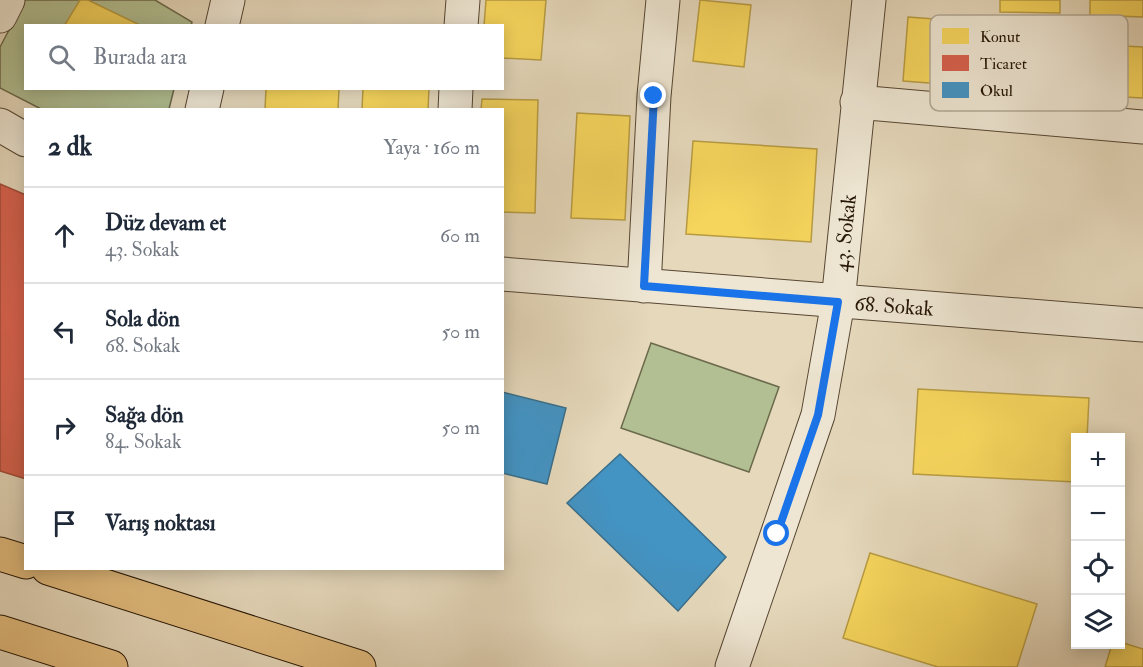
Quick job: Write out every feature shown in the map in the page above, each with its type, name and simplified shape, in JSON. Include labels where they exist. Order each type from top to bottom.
[{"type":"main road","points":[[0,554],[24,561]]},
{"type":"main road","points":[[61,570],[86,574],[359,667]]},
{"type":"main road","points":[[0,632],[66,660],[111,667]]},
{"type":"street","points":[[0,15],[8,0]]},
{"type":"street","points":[[461,24],[463,0]]},
{"type":"street","points":[[644,286],[654,96],[663,0]]},
{"type":"street","name":"43. Sokak","points":[[732,667],[818,415],[838,302],[869,0]]},
{"type":"street","points":[[202,108],[207,90]]},
{"type":"street","points":[[455,108],[456,90]]},
{"type":"street","points":[[857,102],[930,108]]},
{"type":"street","points":[[960,111],[1143,127]]},
{"type":"street","points":[[0,125],[24,139]]},
{"type":"street","name":"68. Sokak","points":[[504,274],[1143,326]]},
{"type":"green space","points":[[25,0],[155,0],[192,22],[192,24],[24,24],[24,90],[174,90],[169,108],[39,108],[0,88],[0,47]]},
{"type":"green space","points":[[651,343],[779,387],[749,472],[621,428]]},
{"type":"building: Konut","points":[[80,0],[88,0],[138,24],[65,24]]},
{"type":"building: Konut","points":[[486,0],[546,0],[541,60],[504,58],[504,24],[484,24]]},
{"type":"building: Konut","points":[[700,0],[751,5],[744,67],[693,61]]},
{"type":"building: Konut","points":[[1000,0],[1060,0],[1060,13],[1000,12]]},
{"type":"building: Konut","points":[[1090,0],[1143,0],[1143,17],[1090,15]]},
{"type":"building: Konut","points":[[908,17],[930,19],[930,83],[903,81]]},
{"type":"building: Konut","points":[[1128,46],[1143,47],[1143,98],[1128,97]]},
{"type":"building: Konut","points":[[266,90],[339,90],[338,108],[265,108]]},
{"type":"building: Konut","points":[[363,90],[429,90],[428,108],[362,108]]},
{"type":"building: Konut","points":[[482,99],[538,100],[535,213],[504,212],[504,108],[481,108]]},
{"type":"building: Konut","points":[[577,113],[630,116],[625,220],[571,218]]},
{"type":"building: Konut","points":[[693,141],[817,149],[811,242],[686,234]]},
{"type":"building: Konut","points":[[918,389],[1089,398],[1087,433],[1071,433],[1071,482],[913,474]]},
{"type":"building: Konut","points":[[870,553],[1037,604],[1017,667],[938,667],[843,638]]},
{"type":"building: Konut","points":[[1125,644],[1143,649],[1143,667],[1105,667],[1110,649],[1125,649]]},
{"type":"building: Ticaret","points":[[0,184],[24,194],[24,478],[0,471]]},
{"type":"building: Okul","points":[[504,392],[566,408],[547,484],[504,473]]},
{"type":"building: Okul","points":[[620,454],[726,557],[678,611],[567,503]]},
{"type":"route","points":[[654,96],[644,286],[838,302],[818,415],[777,534]]}]
